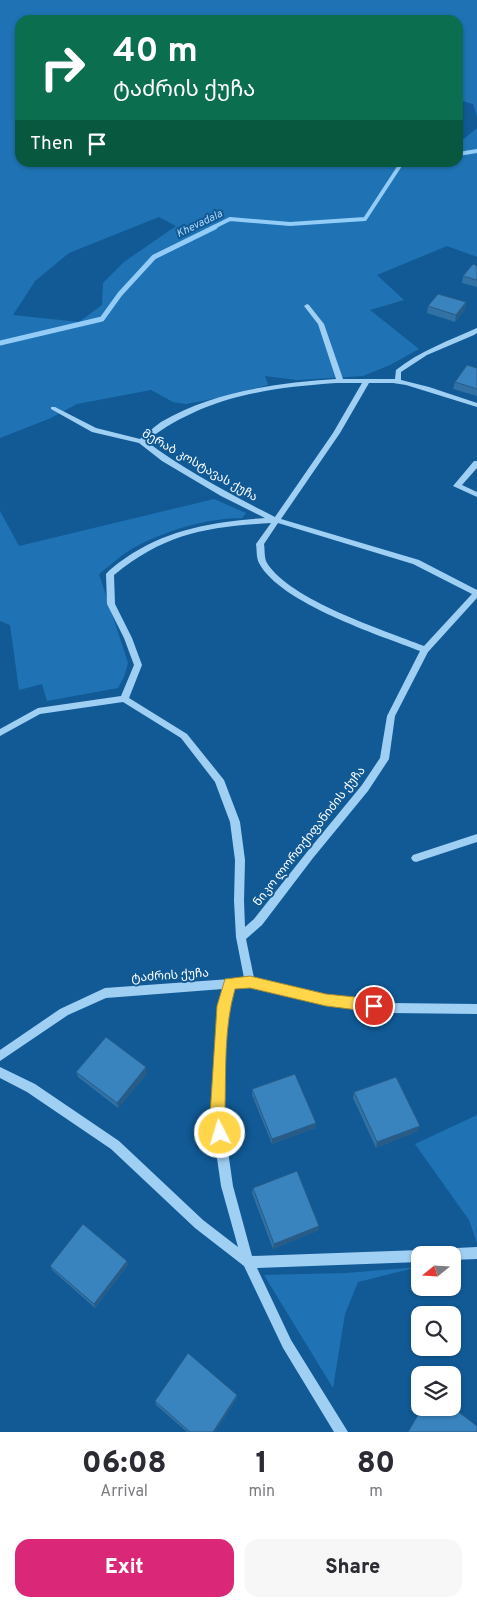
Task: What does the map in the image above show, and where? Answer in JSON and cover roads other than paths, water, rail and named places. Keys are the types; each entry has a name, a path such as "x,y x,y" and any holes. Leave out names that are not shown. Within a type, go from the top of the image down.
{"street":[{"path":"307,306 321,324 340,380"},
{"path":"398,381 398,371 409,362 428,351 476,334"},
{"path":"141,441 151,432 194,408 266,389 340,380 398,381 477,405"},
{"path":"367,381 336,433 260,544 263,563 278,580 304,600 425,650"},
{"name":"მერაბ კოსტავას ქუჩა","path":"53,408 94,430 141,441 165,459 207,484 275,520 416,562 477,593"},
{"path":"477,463 457,486 477,495"},
{"path":"124,699 138,665 128,638 111,604 110,574 125,561 158,541 226,522 275,520"},
{"name":"ნიკო ლორთქიფანიძის ქუჩა","path":"242,937 258,922 365,788 384,759 391,716 425,650 477,593"},
{"path":"0,733 38,711 124,699 184,736 219,780 235,822 240,860 239,901 242,937 250,982"},
{"path":"416,858 477,838"},
{"name":"ტაძრის ქუჩა","path":"0,1056 64,1012 105,993 250,982 326,1000 390,1008 477,1009"},
{"path":"230,983 223,1006 217,1116 227,1186 248,1262 287,1344 341,1432"},
{"path":"0,1072 31,1088 115,1146 199,1224 248,1262 411,1256"},
{"path":"461,1254 477,1253"}],"waterway":[{"name":"Khevadala","path":"463,153 477,151"},
{"name":"Khevadala","path":"212,228 230,219 290,224 365,219 399,167"},
{"name":"Khevadala","path":"0,343 102,319 120,294 154,257 215,227"}]}
